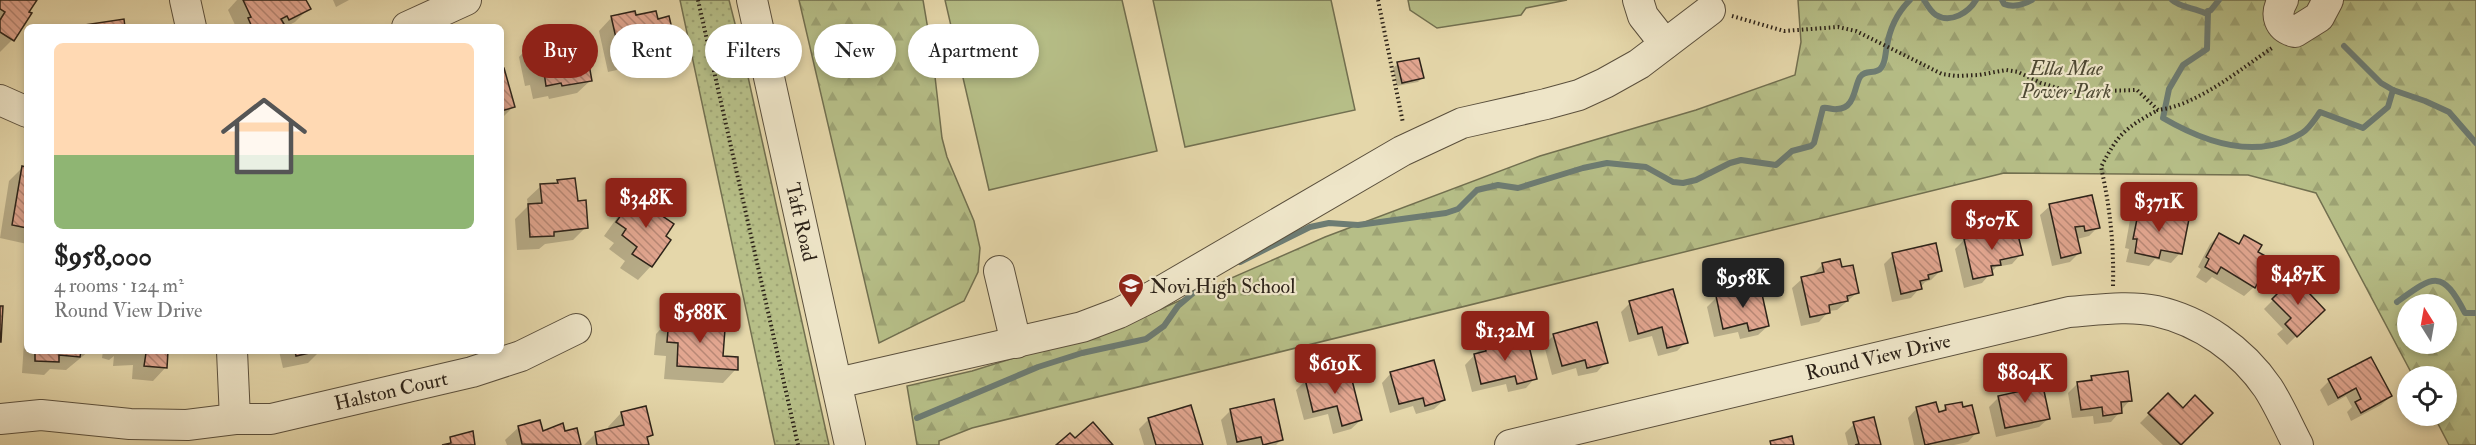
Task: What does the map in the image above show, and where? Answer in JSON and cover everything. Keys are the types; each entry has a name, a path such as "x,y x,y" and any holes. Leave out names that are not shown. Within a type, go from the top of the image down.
{"street":[{"path":"185,0 190,24"},
{"path":"414,24 466,0"},
{"name":"Taft Road","path":"752,0 850,445"},
{"path":"1638,0 1643,16 1665,44"},
{"path":"2283,0 2280,6 2280,24 2286,30 2295,32 2319,17 2328,0"},
{"path":"837,383 1082,327 1128,309 1408,148 1462,123 1579,95 1639,64 1710,10"},
{"path":"0,100 24,111"},
{"path":"999,271 1016,343"},
{"name":"Round View Drive","path":"1510,445 2069,312 2112,308 2155,311 2196,324 2232,347 2267,387 2298,445"},
{"name":"Halston Court","path":"0,419 41,415 130,424 187,425 272,419 472,372 521,356 576,329"},
{"path":"232,354 235,420"}],"path":[{"path":"698,0 798,445"},
{"path":"1378,0 1408,148"},
{"path":"1710,10 1784,31 1838,27 1856,31 1942,74 1979,75 2006,70 2018,72 2041,83 2071,92 2137,90 2158,110"},
{"path":"2112,308 2114,250 2111,213 2101,167 2115,139 2135,123 2158,110 2175,108 2223,81 2295,32"}],"green space":[{"path":"680,0 729,0 735,24 705,24 705,78 748,78 829,445 775,445 693,61 693,24 685,24"},
{"path":"799,0 923,0 927,24 908,24 908,78 935,78 942,138 947,157 974,221 980,248 978,272 964,301 879,343 817,78 896,78 896,24 814,24 814,64"},
{"path":"945,0 1122,0 1157,151 989,190 963,78 1039,78 1039,24 951,24"},
{"path":"1153,0 1331,0 1355,110 1185,147"},
{"path":"1408,0 1567,0 1526,8 1521,15 1437,28 1410,10"},
{"name":"Ella Mae Power Park","path":"1798,0 2476,0 2476,445 2449,445 2439,426 2457,426 2457,366 2408,366 2401,354 2457,354 2457,294 2397,294 2397,346 2316,193 2248,175 2004,173 972,428 939,441 939,445 917,445 907,386 972,371 1131,322 1325,237 1540,156 1696,110 1795,75 1801,42"}],"building":[{"path":"0,0 37,0 29,12 32,13 14,41 0,32 0,20 5,12 0,9"},
{"path":"243,0 306,0 311,9 289,20 287,16 281,19 284,24 251,24 248,18 251,17"},
{"path":"635,11 636,15 656,11 658,19 669,16 671,24 613,24 611,16"},
{"path":"124,19 125,24 91,24"},
{"path":"1419,58 1424,78 1402,83 1397,62"},
{"path":"504,68 515,107 504,110"},
{"path":"545,78 591,78 592,81 562,86 561,83 546,86"},
{"path":"22,166 24,166 24,227 12,225"},
{"path":"575,178 578,201 586,200 588,228 554,232 554,236 530,237 528,204 542,203 540,184 558,183 557,180"},
{"path":"637,193 664,211 661,215 674,224 666,236 671,240 652,267 632,254 637,247 622,235 626,229 616,222"},
{"path":"2092,195 2100,228 2085,231 2084,226 2075,227 2081,253 2061,258 2049,204"},
{"path":"2139,209 2189,219 2182,254 2161,250 2159,258 2135,253 2137,239 2133,239"},
{"path":"2016,227 2023,255 2000,260 2001,265 1991,266 1993,275 1973,279 1964,239"},
{"path":"2219,233 2239,244 2244,235 2262,245 2258,252 2271,259 2255,288 2221,267 2217,274 2205,267 2209,259 2206,257"},
{"path":"1936,243 1942,271 1928,275 1929,279 1920,281 1922,289 1901,294 1892,253"},
{"path":"1840,259 1842,267 1853,265 1859,293 1847,296 1848,301 1829,305 1830,313 1810,317 1801,277 1824,272 1822,263"},
{"path":"2294,277 2325,310 2297,337 2285,324 2291,318 2272,299"},
{"path":"1760,285 1769,326 1749,331 1747,323 1723,329 1716,296"},
{"path":"1673,289 1688,343 1667,348 1662,327 1638,334 1629,301"},
{"path":"0,306 3,306 1,342 0,342"},
{"path":"687,317 722,320 721,329 725,329 723,356 738,357 738,370 677,366 678,343 667,342 669,319 687,320"},
{"path":"1597,322 1608,363 1587,368 1585,360 1562,366 1553,334"},
{"path":"1502,338 1504,347 1528,342 1537,379 1517,384 1515,376 1481,384 1474,354 1486,351 1484,342"},
{"path":"35,354 80,354 80,357 59,355 59,362 35,361"},
{"path":"146,354 168,354 167,368 144,366"},
{"path":"2371,357 2392,396 2361,413 2355,402 2361,399 2356,388 2338,398 2328,379"},
{"path":"1434,360 1445,400 1425,406 1423,398 1399,404 1390,372"},
{"path":"1349,368 1362,420 1342,426 1337,406 1313,412 1305,379"},
{"path":"2128,371 2132,401 2121,402 2122,413 2103,416 2102,407 2081,410 2077,382 2092,380 2091,376"},
{"path":"2041,377 2050,419 2005,428 1998,396 2021,391 2019,382"},
{"path":"2168,393 2183,408 2195,395 2213,413 2181,445 2148,413"},
{"path":"1274,399 1283,440 1263,445 1261,437 1237,442 1230,409"},
{"path":"1936,402 1939,412 1946,410 1945,405 1962,402 1963,407 1972,405 1979,433 1925,445 1916,407"},
{"path":"1191,405 1203,445 1156,445 1148,418"},
{"path":"646,406 653,435 647,437 649,445 597,445 595,432 624,425 621,412"},
{"path":"1874,417 1881,445 1855,445 1859,444 1853,422"},
{"path":"540,420 543,431 563,423 565,431 577,428 581,445 522,444 518,426"},
{"path":"1093,422 1113,445 1056,445 1070,433 1075,438"},
{"path":"473,431 475,445 442,445 451,443 450,437"},
{"path":"1792,436 1794,445 1771,445 1770,441"}],"waterway":[{"path":"1240,262 1310,227 1329,223 1358,225 1446,213 1458,209 1477,190 1498,185 1518,188 1607,163 1646,167 1673,182 1683,183 1696,180 1741,160 1776,165 1792,151 1814,143 1823,108 1843,108 1851,102 1860,77 1868,72 1879,70 1883,66 1892,27 1901,10 1910,0"},
{"path":"1924,0 1934,14 1948,18 1969,9 1976,0"},
{"path":"2002,0 2004,4 2015,6 2032,0"},
{"path":"2172,0 2205,13 2211,10 2219,0"},
{"path":"2208,11 2207,49 2183,65 2169,89 2163,118 2179,127 2213,141 2231,145 2267,146 2302,133 2320,112 2363,128 2388,107 2393,90"},
{"path":"2344,46 2381,83 2449,112 2476,143"},
{"path":"917,418 1038,367 1082,353 1146,339 1164,326 1178,306 1213,276"},
{"path":"2408,294 2428,282 2436,281 2443,283 2454,294"},
{"path":"2457,299 2465,313 2476,313"}],"place":[{"name":"Novi High School","path":"1131,309"}]}
